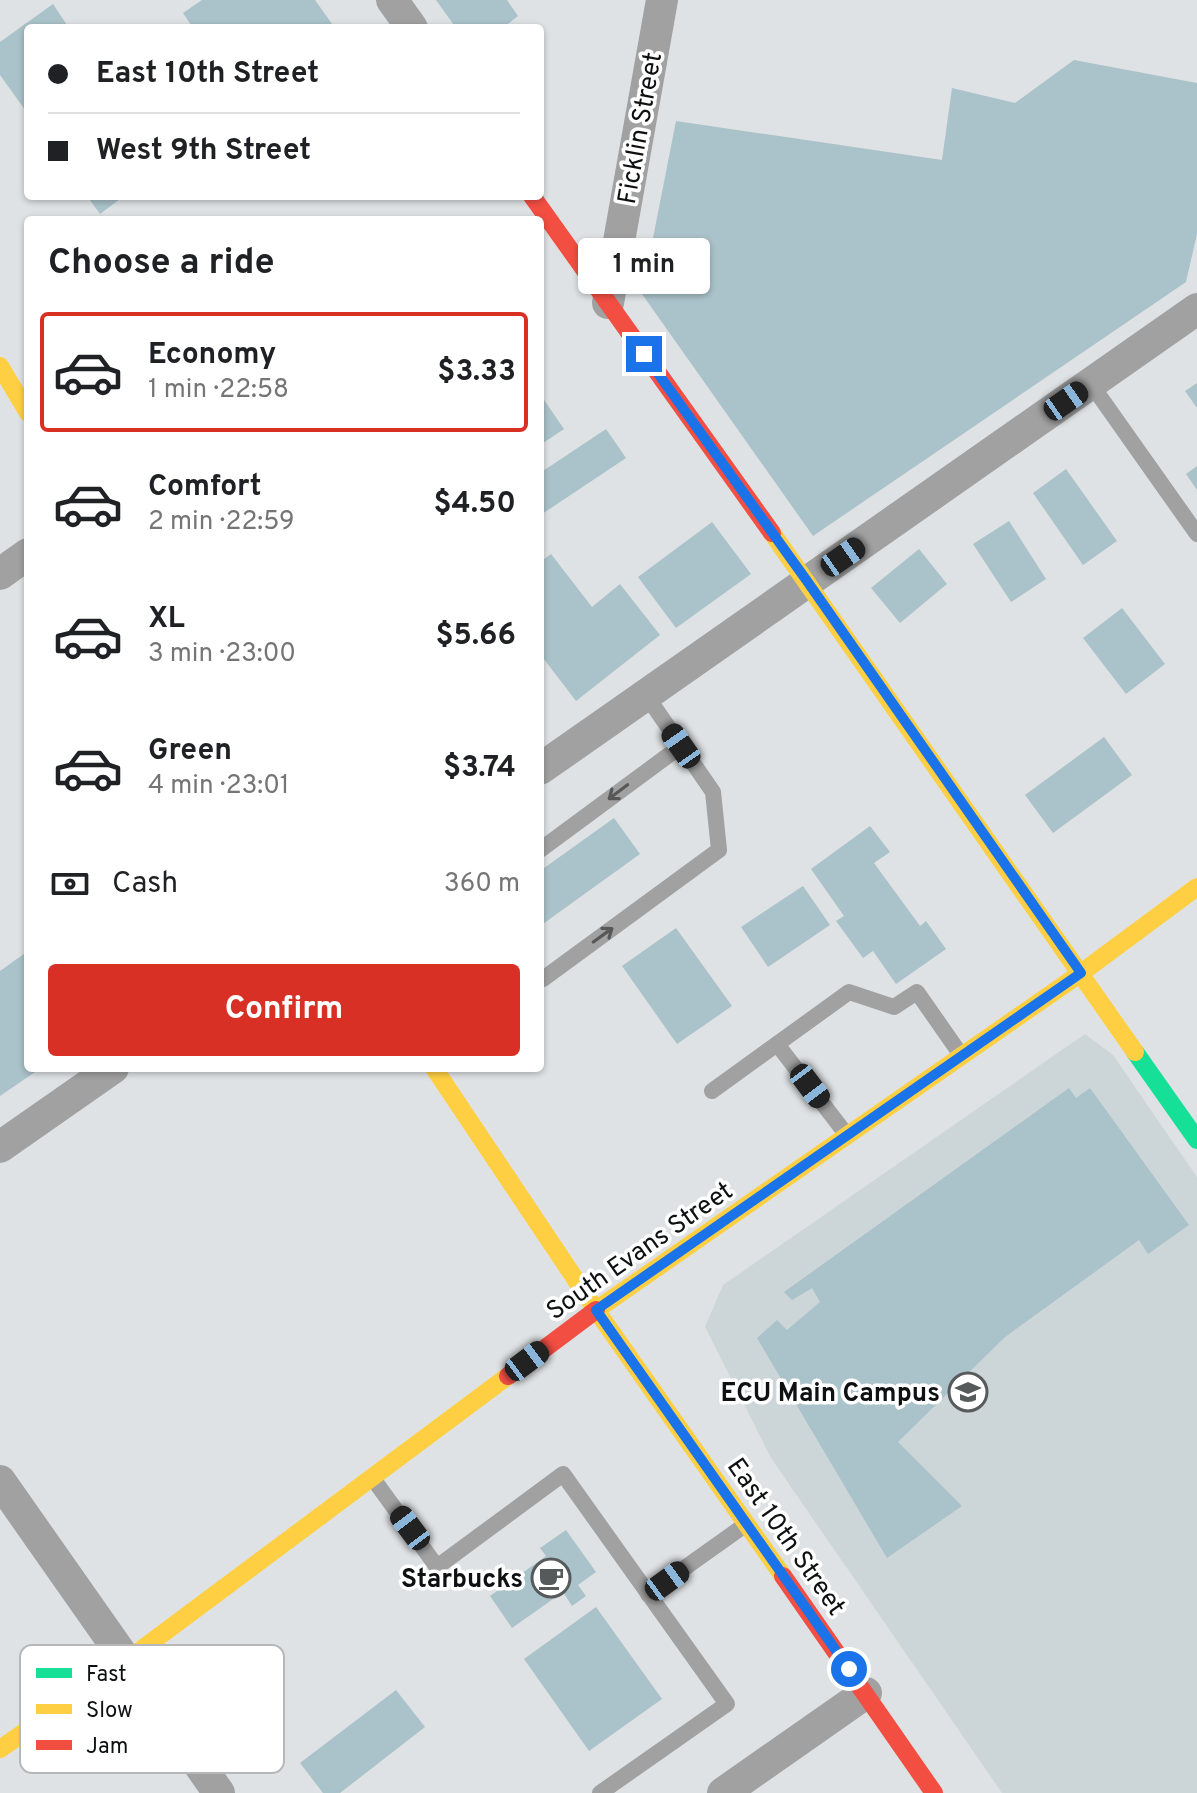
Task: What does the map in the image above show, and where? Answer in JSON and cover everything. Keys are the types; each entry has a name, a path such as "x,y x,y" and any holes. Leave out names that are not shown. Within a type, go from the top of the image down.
{"main road":[{"path":"535,200 807,581 1197,1140"},
{"path":"0,366 24,406"},
{"name":"South Evans Street","path":"147,1645 596,1310 1081,973 1197,887"},
{"name":"East 10th Street","path":"437,1072 596,1310 934,1793"},
{"name":"South Evans Street","path":"0,1749 20,1735"}],"street":[{"path":"392,0 409,24"},
{"name":"Ficklin Street","path":"608,303 662,0"},
{"path":"544,766 1197,309"},
{"path":"0,574 24,557"},
{"path":"0,1147 107,1072"},
{"path":"0,1481 115,1645"},
{"path":"723,1793 866,1693"},
{"path":"205,1773 219,1793"}],"lane":[{"path":"1091,384 1197,534"},
{"path":"544,978 719,850 713,792 646,695"},
{"path":"544,847 681,746"},
{"path":"712,1091 849,992 894,1007 917,992 962,1056"},
{"path":"777,1044 847,1136"},
{"path":"372,1477 437,1567 563,1474 727,1704 600,1793"},
{"path":"648,1594 747,1524"}],"shaded area":[{"name":"ECU Main Campus","path":"1085,1034 1113,1055 1197,1177 1197,1793 1002,1793 771,1458 705,1327 723,1285"}],"building":[{"path":"202,0 315,0 332,24 190,24 183,13"},
{"path":"436,0 507,0 518,16 508,24 453,24"},
{"path":"53,4 66,24 25,24"},
{"path":"24,25 24,108 0,75 0,42"},
{"path":"1074,60 1197,83 1197,234 1186,282 813,536 642,294 676,121 942,160 952,88 1015,103"},
{"path":"90,200 119,200 100,214"},
{"path":"1197,383 1197,408 1185,391"},
{"path":"544,400 564,429 544,442"},
{"path":"606,429 626,458 544,513 544,470"},
{"path":"1197,466 1197,490 1186,474"},
{"path":"1066,469 1117,541 1083,565 1033,493"},
{"path":"1009,521 1046,579 1011,602 973,544"},
{"path":"712,522 751,574 676,628 638,577"},
{"path":"919,549 947,584 900,623 871,588"},
{"path":"551,554 592,607 620,584 660,635 576,701 544,659 544,559"},
{"path":"1122,608 1165,664 1126,694 1083,638"},
{"path":"1104,737 1132,775 1053,833 1025,795"},
{"path":"614,818 640,854 544,923 544,868"},
{"path":"870,826 890,852 874,863 920,926 926,921 946,949 896,984 873,951 863,958 836,921 844,916 811,869"},
{"path":"803,886 830,925 768,967 741,927"},
{"path":"676,928 732,1006 677,1044 622,966"},
{"path":"24,954 24,1072 35,1072 0,1096 0,971"},
{"path":"1069,1088 1076,1098 1090,1088 1189,1225 1148,1254 1139,1240 1005,1337 898,1442 962,1506 887,1558 757,1338 777,1320 787,1330 820,1302 812,1288 792,1300 784,1292"},
{"name":"Starbucks","path":"566,1530 596,1572 578,1585 586,1596 572,1606 563,1592 512,1628 490,1596 546,1556 540,1548"},
{"path":"596,1607 662,1699 589,1751 524,1659"},
{"path":"396,1690 425,1727 340,1793 323,1793 300,1763"}],"traffic: fast":[{"path":"1135,1052 1197,1140"}],"traffic: slow":[{"path":"0,366 24,406"},
{"path":"772,533 1135,1052"},
{"path":"596,1310 1081,973 1197,887"},
{"path":"437,1072 596,1310 783,1576"},
{"path":"147,1645 508,1376"},
{"path":"0,1749 20,1735"}],"traffic: jam":[{"path":"535,200 772,533"},
{"path":"508,1376 596,1310"},
{"path":"783,1576 934,1793"}],"place":[{"name":"ECU Main Campus","path":"968,1392"},
{"name":"Starbucks","path":"551,1578"}],"route":[{"path":"644,354 1081,973 596,1310 849,1669"}]}
